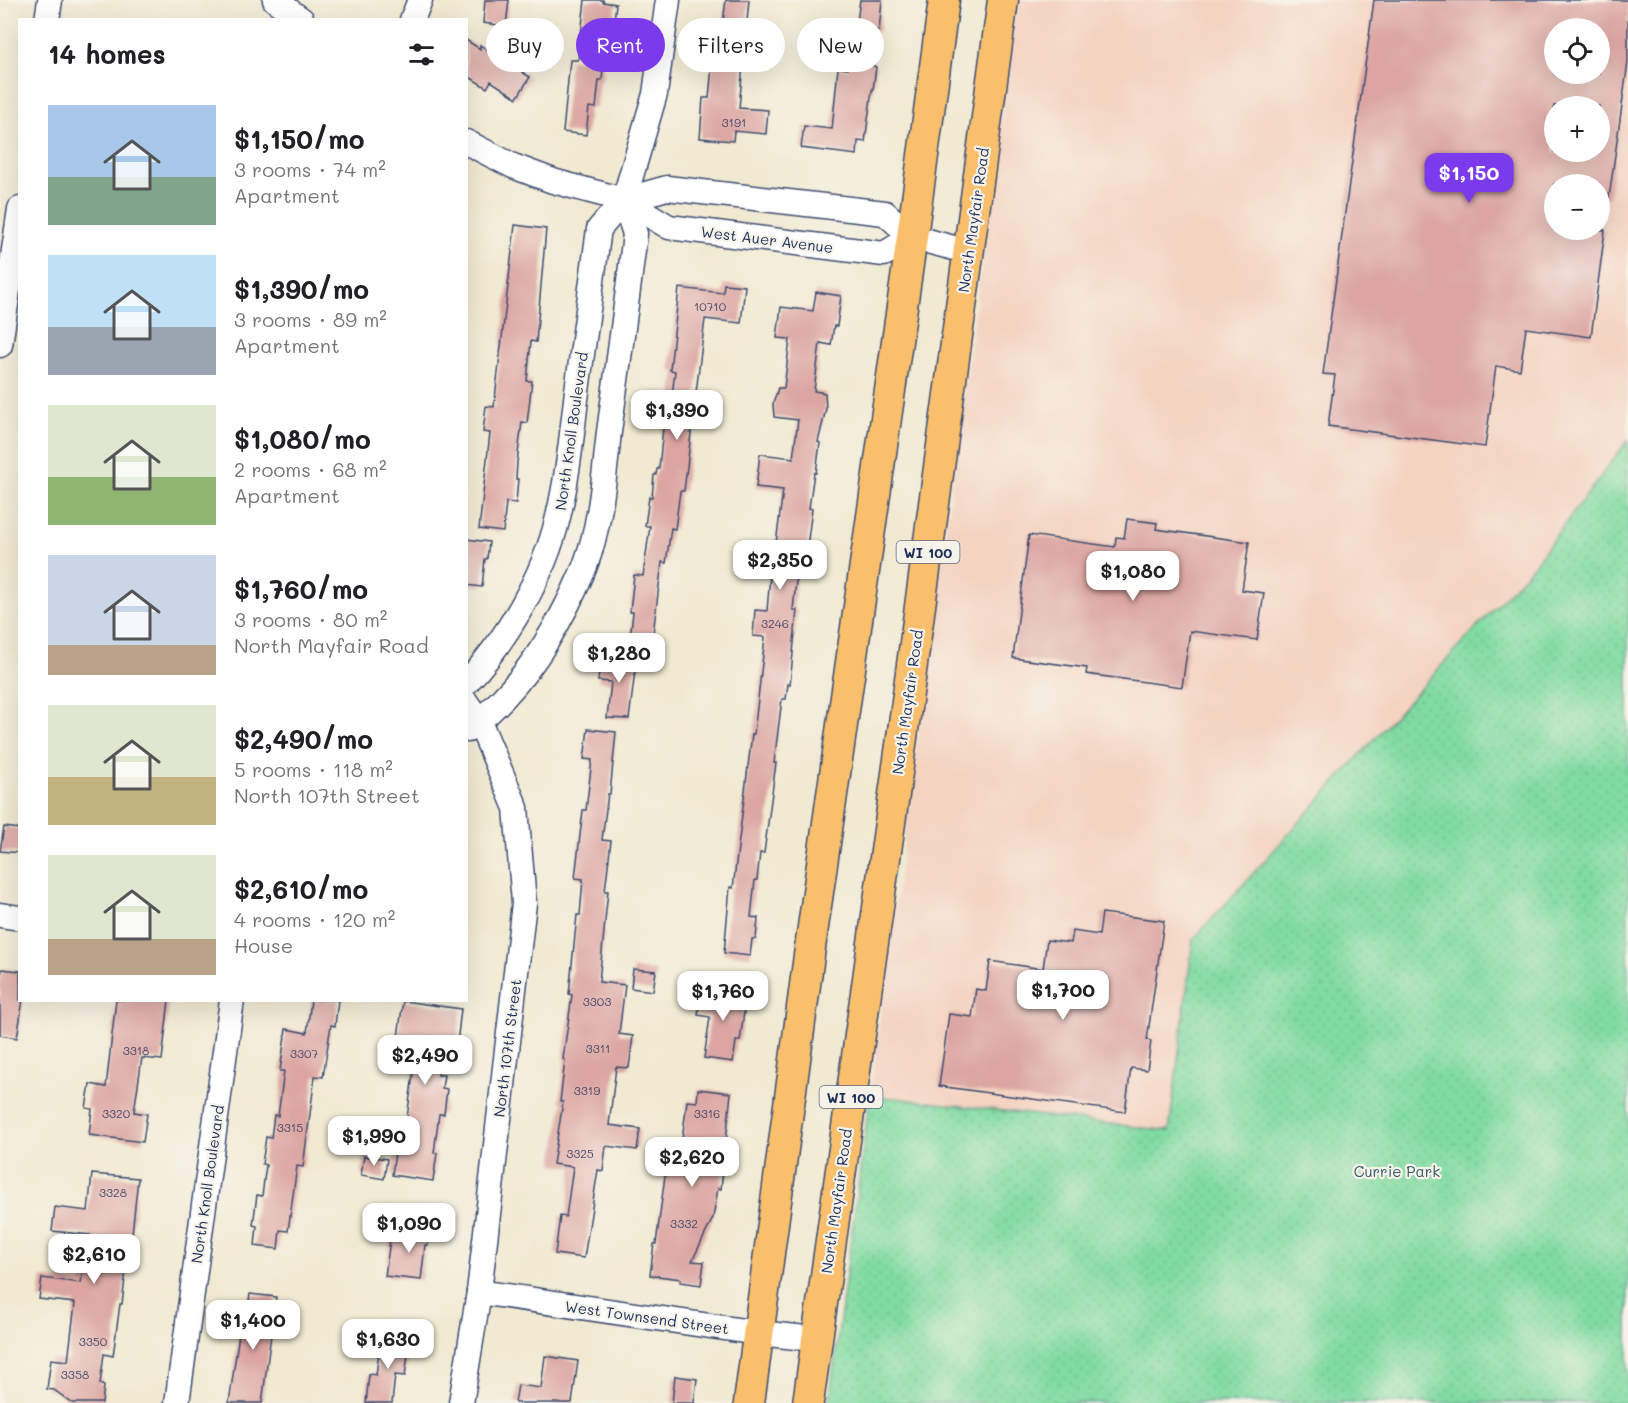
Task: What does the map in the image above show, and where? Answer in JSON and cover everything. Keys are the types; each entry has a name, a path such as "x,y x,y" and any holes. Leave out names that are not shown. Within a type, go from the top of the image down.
{"main road":[{"path":"749,1403 828,820 944,0"},
{"name":"North Mayfair Road","path":"808,1403 886,854 1002,0"}],"street":[{"path":"47,18 50,0"},
{"path":"274,0 299,18"},
{"path":"413,18 420,0"},
{"name":"North Knoll Boulevard","path":"468,681 501,641 526,598 545,558 558,518 568,463 599,229 624,200 656,94 668,0"},
{"name":"West Auer Avenue","path":"468,143 533,174 624,200 669,227 884,254 912,237"},
{"path":"471,718 510,690 530,667 561,617 585,566 596,527 603,482 635,234 624,200 667,188 885,213 912,237 969,252"},
{"path":"0,345 18,223"},
{"name":"North 107th Street","path":"461,1403 478,1292 524,903 516,808 471,718"},
{"path":"0,915 18,918"},
{"name":"North Knoll Boulevard","path":"177,1403 232,1002"},
{"name":"West Townsend Street","path":"478,1292 758,1333 816,1339"}],"shaded area":[{"path":"1017,0 1628,0 1628,440 1533,566 1193,940 1169,1131 870,1095"}],"green space":[{"name":"Currie Park","path":"1628,440 1628,1403 829,1403 870,1095 1169,1131 1193,940 1533,566"}],"building":[{"path":"485,0 509,0 507,18 486,18 486,23 483,23"},
{"path":"585,0 603,0 603,2 616,4 614,18 583,18"},
{"path":"726,0 749,0 747,18 724,18"},
{"path":"860,0 882,0 880,18 858,18"},
{"path":"1374,0 1628,0 1628,62 1610,191 1610,174 1544,174 1544,240 1604,240 1591,337 1526,328 1520,370 1496,366 1485,447 1328,426 1335,375 1323,374"},
{"path":"468,41 480,49 480,45 486,49 486,72 522,72 530,77 517,98 491,81 487,88 468,76"},
{"path":"570,60 576,60 576,72 603,72 602,80 599,80 596,108 589,107 586,135 563,132"},
{"path":"711,72 742,72 739,108 768,110 766,134 734,131 733,141 700,138 703,98 709,98"},
{"path":"838,72 875,72 865,142 858,141 857,155 801,148 804,126 832,129"},
{"path":"515,225 546,229 536,342 531,341 527,381 532,381 527,423 522,422 517,462 516,503 506,502 503,532 479,529 490,433 483,432 486,406 494,407"},
{"path":"724,284 745,286 741,323 705,319 684,491 680,491 675,529 671,528 666,563 662,562 652,642 630,640 634,575 643,576 650,526 645,526 649,497 652,497 654,475 659,469 664,418 669,419 675,371 670,370 679,288 723,293"},
{"path":"816,292 841,296 837,326 834,326 831,345 820,343 814,391 825,393 826,409 818,442 820,443 809,508 812,509 805,562 798,562 793,610 797,610 790,685 788,684 786,699 782,699 764,853 760,853 757,880 755,880 751,917 758,918 756,939 752,939 750,956 724,953 730,887 733,888 765,637 753,636 755,610 767,611 770,575 738,571 742,546 775,551 783,490 756,487 760,454 793,458 798,420 774,417 773,404 778,388 784,388 790,339 777,338 781,307 813,311"},
{"path":"1127,519 1157,523 1156,529 1249,542 1242,590 1264,593 1257,640 1190,631 1182,687 1086,674 1087,668 1013,658 1029,535 1115,547 1116,537 1124,538"},
{"path":"468,539 489,542 482,587 468,585"},
{"path":"609,653 637,656 629,719 607,718 611,682 598,681 600,663 608,664"},
{"path":"588,729 616,732 610,794 608,794 602,840 611,841 599,982 625,985 619,1034 633,1036 629,1068 616,1067 609,1125 640,1129 637,1150 606,1146 603,1171 598,1170 584,1258 555,1254 560,1216 566,1217 573,1167 553,1164 563,1102 560,1102 565,1060 563,1059 572,995 569,994 577,915 580,915 583,879 575,878 592,760 584,759"},
{"path":"4,827 18,829 18,853 0,851"},
{"path":"1102,913 1164,921 1147,1040 1151,1041 1147,1070 1131,1068 1125,1112 939,1086 949,1014 972,1017 976,989 986,991 990,961 1043,969 1047,940 1071,943 1073,931 1099,935"},
{"path":"2,969 18,971 18,1002 23,1002 17,1038 0,1035"},
{"path":"633,969 656,971 653,991 631,988"},
{"path":"717,987 747,991 740,1041 736,1041 733,1062 704,1058 710,1017 698,1015 700,997 715,999"},
{"path":"116,1002 169,1002 162,1060 142,1058 134,1112 147,1114 143,1142 89,1135 92,1109 86,1108 90,1084 106,1087"},
{"path":"311,1002 338,1002 335,1026 331,1025 323,1077 315,1076 303,1167 297,1166 288,1231 280,1230 278,1249 255,1246 257,1226 253,1225 257,1195 262,1196 266,1165 262,1164 266,1137 271,1138 274,1115 278,1116 284,1071 280,1071 286,1029 307,1033"},
{"path":"403,1002 461,1009 457,1044 443,1043 438,1075 444,1075 442,1088 447,1089 444,1114 439,1114 433,1181 392,1175 396,1145 403,1146 418,1039 398,1037"},
{"path":"698,1089 731,1093 721,1189 718,1188 713,1218 692,1261 704,1262 701,1285 680,1282 681,1279 650,1275 668,1153 680,1155 687,1101 697,1102"},
{"path":"364,1156 387,1159 384,1179 361,1175"},
{"path":"92,1174 138,1178 129,1262 127,1262 113,1356 104,1354 100,1384 104,1386 102,1403 72,1403 54,1390 47,1389 51,1359 68,1361 75,1303 39,1299 42,1278 81,1283 90,1235 52,1231 55,1207 88,1211"},
{"path":"410,1222 431,1225 428,1245 425,1245 421,1280 385,1276 390,1240 407,1242"},
{"path":"250,1294 276,1297 262,1403 229,1403 241,1320 246,1321"},
{"path":"383,1338 410,1340 405,1376 395,1375 392,1403 366,1403 369,1374 376,1375 380,1344"},
{"path":"545,1356 578,1361 572,1403 515,1403 518,1385 541,1388"},
{"path":"675,1376 697,1379 694,1403 672,1403"}]}
